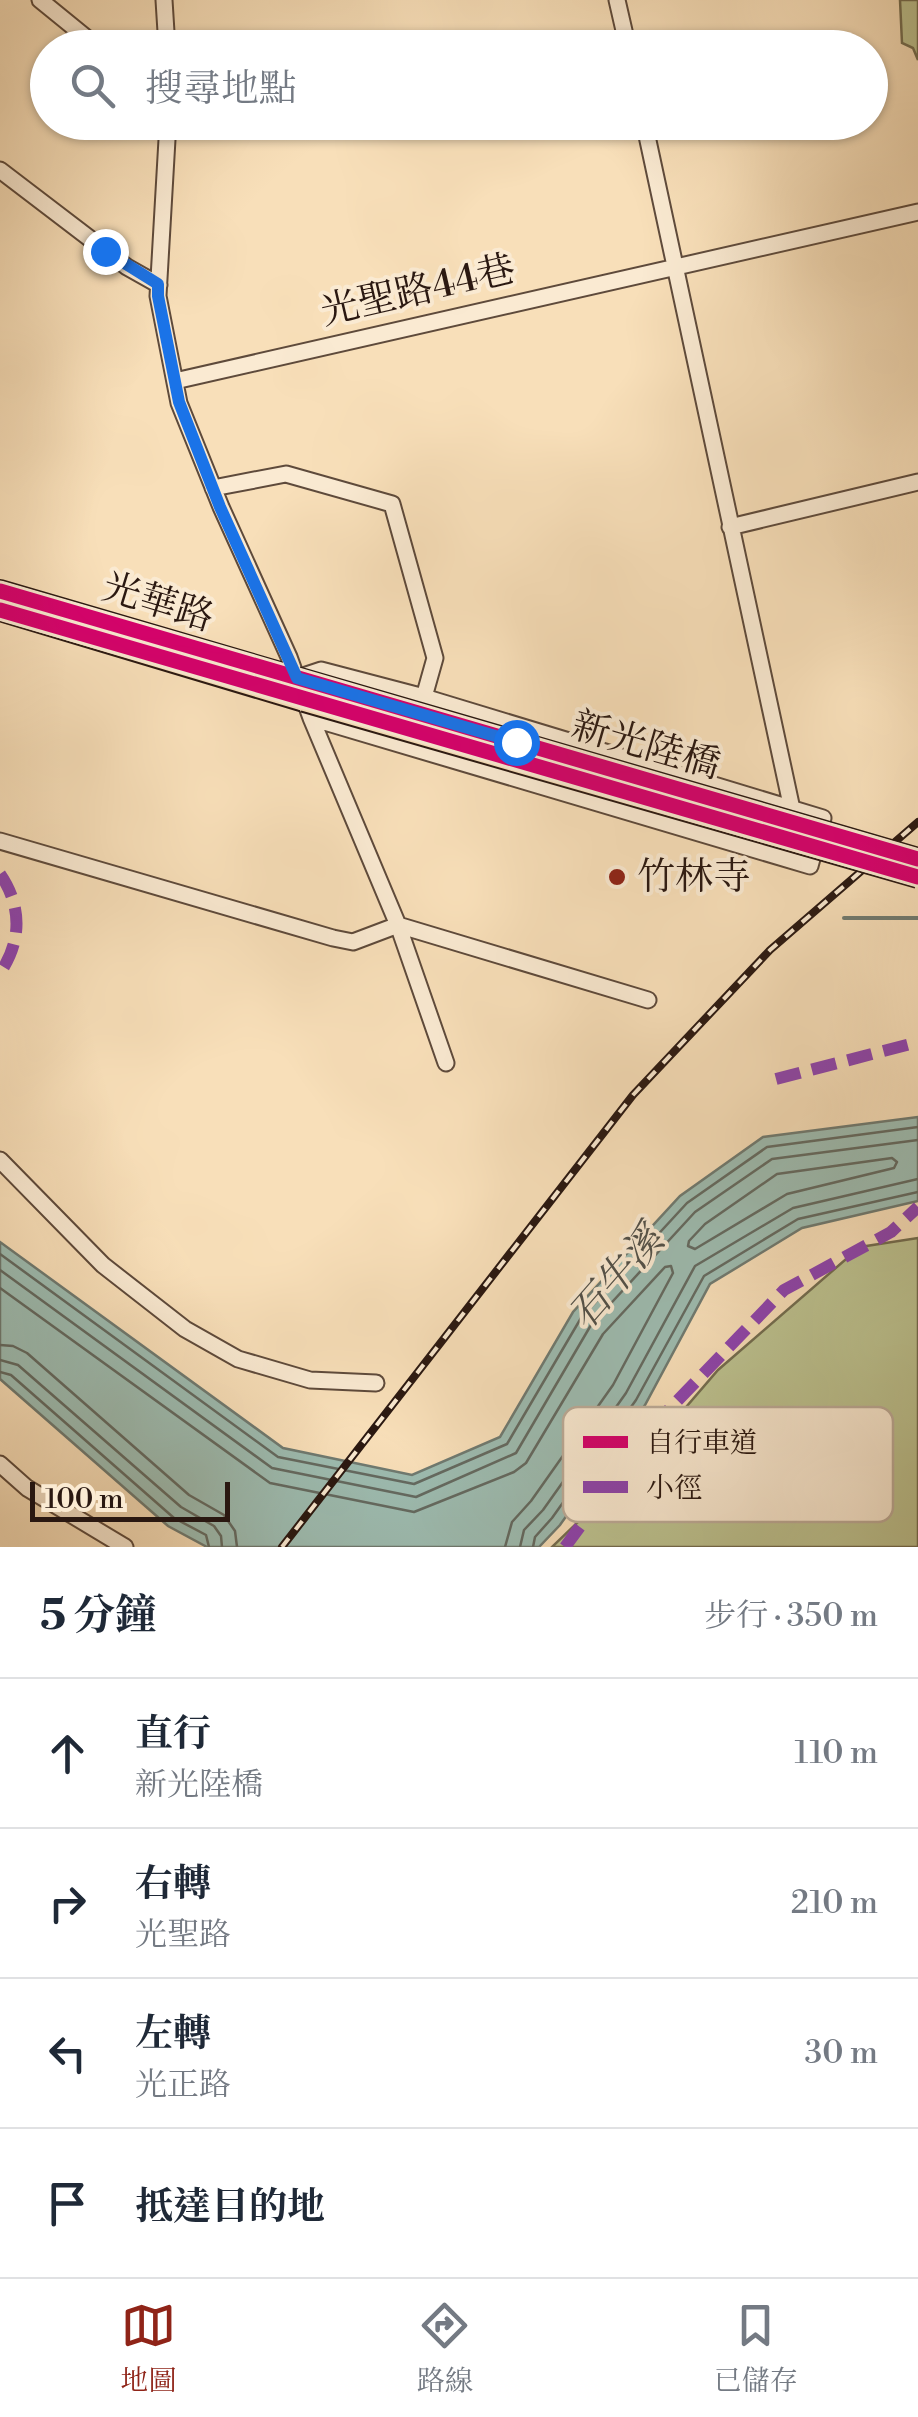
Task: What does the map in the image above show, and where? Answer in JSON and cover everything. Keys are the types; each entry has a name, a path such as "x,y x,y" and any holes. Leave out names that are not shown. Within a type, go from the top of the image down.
{"main road":[{"name":"光華路","path":"1,600 297,678"},
{"name":"光華路","path":"1,600 308,710"},
{"name":"新光陸橋","path":"297,678 918,859"},
{"name":"新光陸橋","path":"308,710 918,878"}],"street":[{"path":"40,0 76,30"},
{"path":"164,0 166,30"},
{"path":"617,0 624,30"},
{"path":"167,140 158,296 179,402 398,924 446,1063"},
{"path":"648,140 792,809"},
{"path":"0,170 127,267 158,284"},
{"name":"光聖路44巷","path":"175,381 918,212"},
{"path":"213,488 286,474 392,504 435,658 424,697"},
{"path":"730,527 918,482"},
{"path":"297,678 322,670 424,697 823,818 810,866 308,710"},
{"path":"0,841 353,942 398,924 648,1000"},
{"path":"0,1160 103,1265 185,1328 238,1359 292,1375 310,1380 376,1383"},
{"path":"0,1464 27,1488 125,1547"}],"green space":[{"path":"900,0 918,0 918,60 913,48 902,43"},
{"path":"918,1238 918,1547 552,1547 578,1522 893,1522 893,1407 686,1407 718,1370 860,1247"}],"water":[{"name":"石牛溪","path":"918,1117 918,1201 802,1228 710,1284 644,1407 563,1407 563,1521 539,1547 207,1547 168,1526 0,1379 0,1242 283,1448 412,1475 500,1437 573,1312 680,1196 763,1137"}],"waterway":[{"path":"844,918 918,918"}],"railway":[{"path":"282,1547 633,1095 770,950 918,822"}],"marked path":[{"path":"0,874 12,898 16,923 12,949 0,973"},
{"path":"776,1079 918,1042"},
{"path":"671,1407 784,1290 891,1232 918,1207"},
{"path":"565,1547 583,1522"}],"cycle path":[{"path":"0,591 918,859"},
{"path":"0,610 918,877"}],"place":[{"name":"竹林寺","path":"617,877"}],"route":[{"path":"105,251 158,284 179,402 220,507 297,678 516,742"}]}
